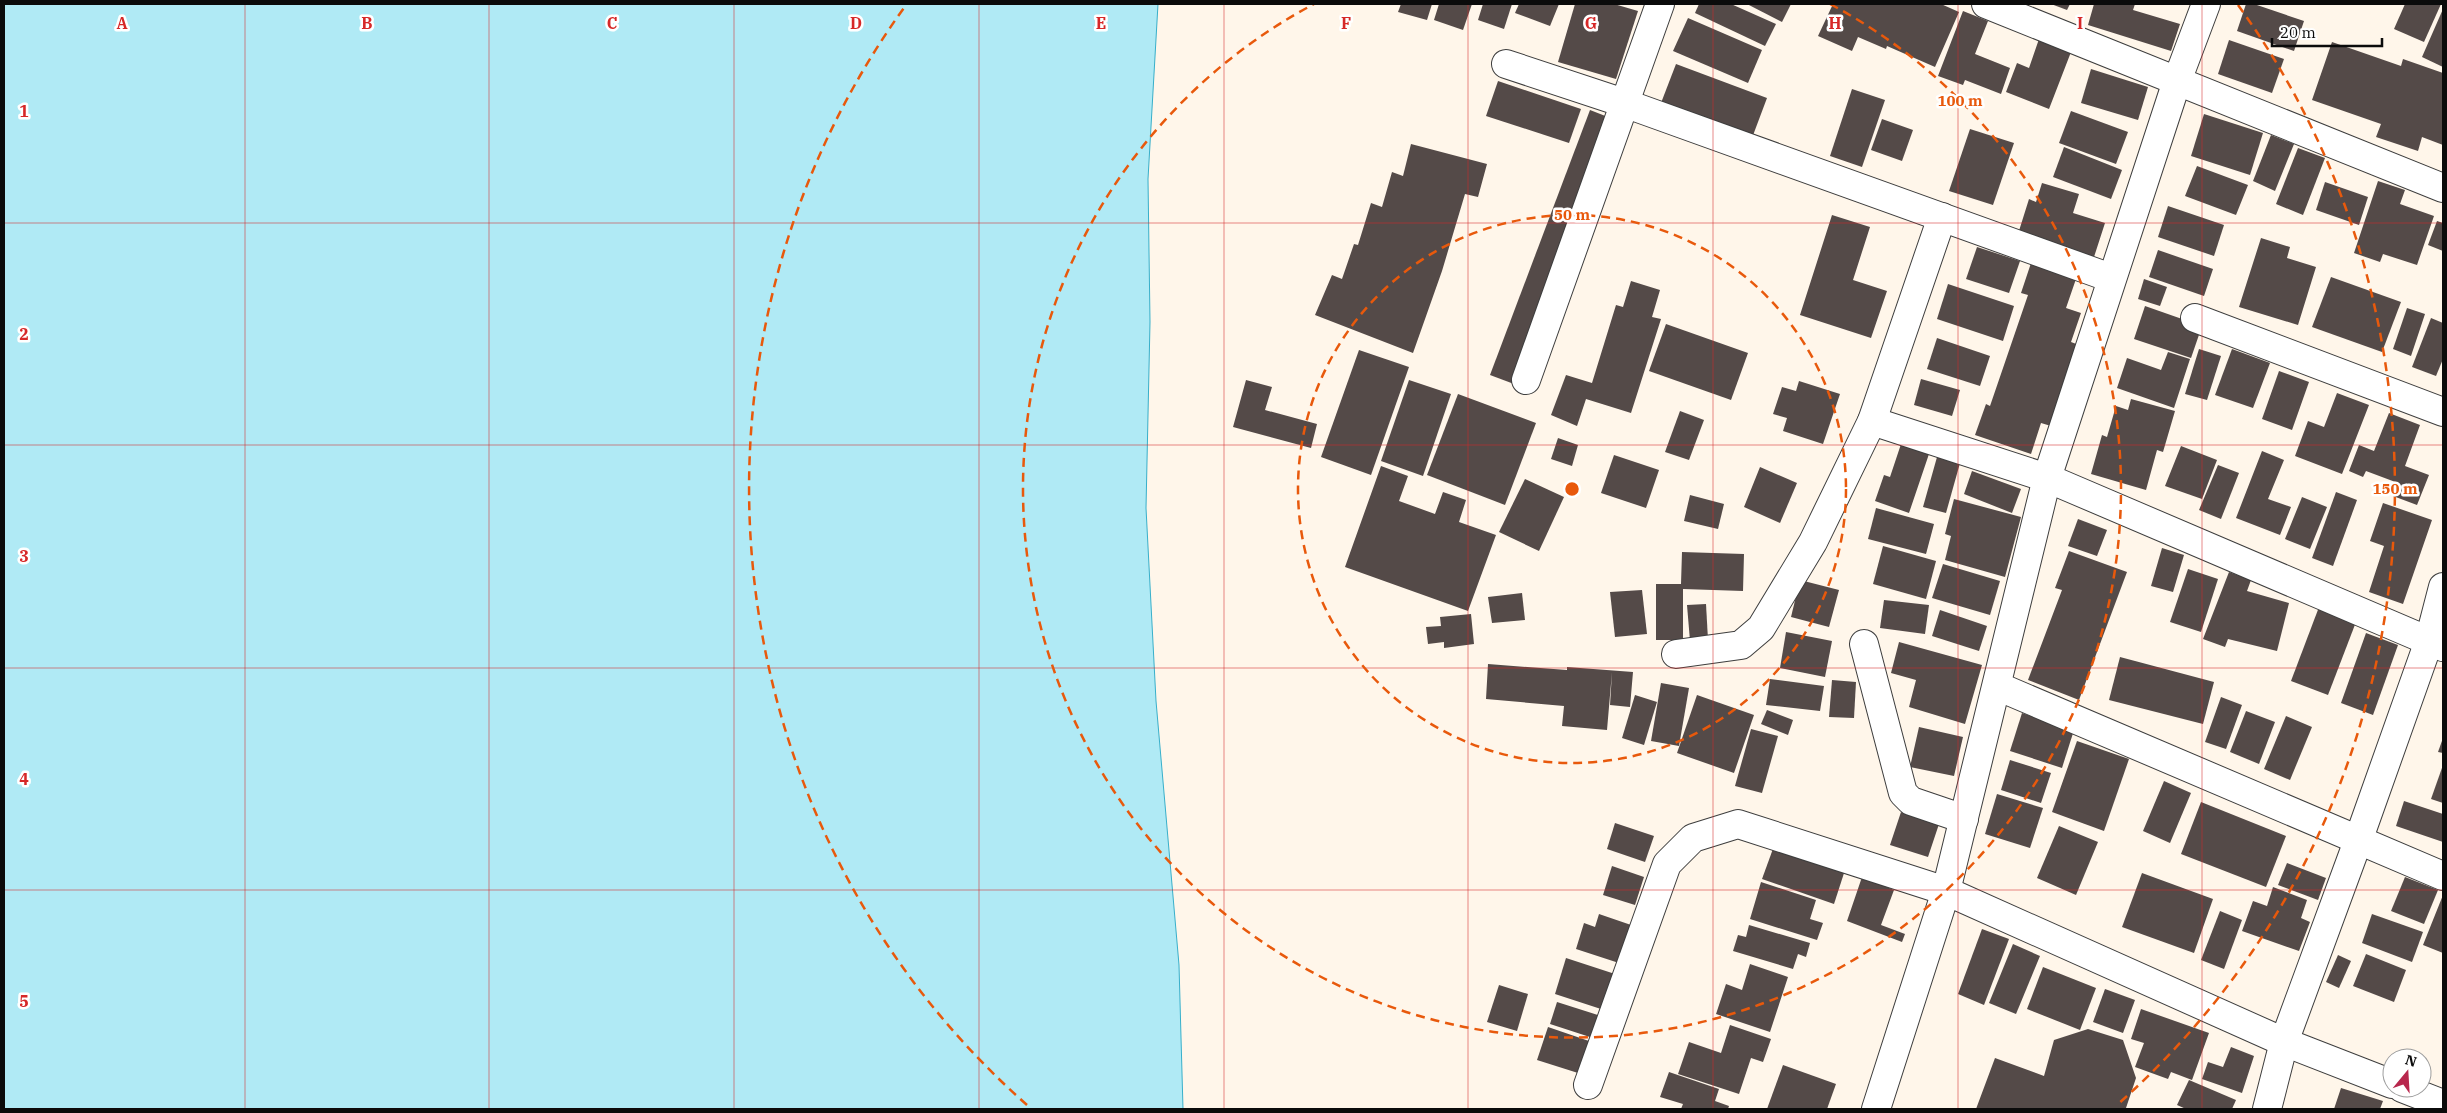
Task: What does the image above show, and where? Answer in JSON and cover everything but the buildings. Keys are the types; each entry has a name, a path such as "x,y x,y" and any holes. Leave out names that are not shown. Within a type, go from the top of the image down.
{"street":[{"path":"1526,380 1660,4"},
{"path":"1986,4 2443,188"},
{"path":"1876,1109 1946,891 2047,478 2177,81 2206,4"},
{"path":"1506,64 1624,103 2111,278"},
{"path":"1676,654 1741,644 1761,628 1813,542 1872,421 1942,217"},
{"path":"2195,318 2443,412"},
{"path":"1872,421 2047,478 2436,644"},
{"path":"2267,1109 2284,1042 2358,841 2436,644 2443,588"},
{"path":"1864,644 1903,793 1911,801 1964,818"},
{"path":"1997,686 2443,876"},
{"path":"1588,1085 1667,864 1693,838 1738,824 1946,891 2284,1042 2382,1080"},
{"path":"2428,1098 2443,1104"}],"water":[{"path":"4,4 1158,4 1148,179 1150,322 1146,508 1156,701 1179,965 1183,1109 4,1109"}]}
